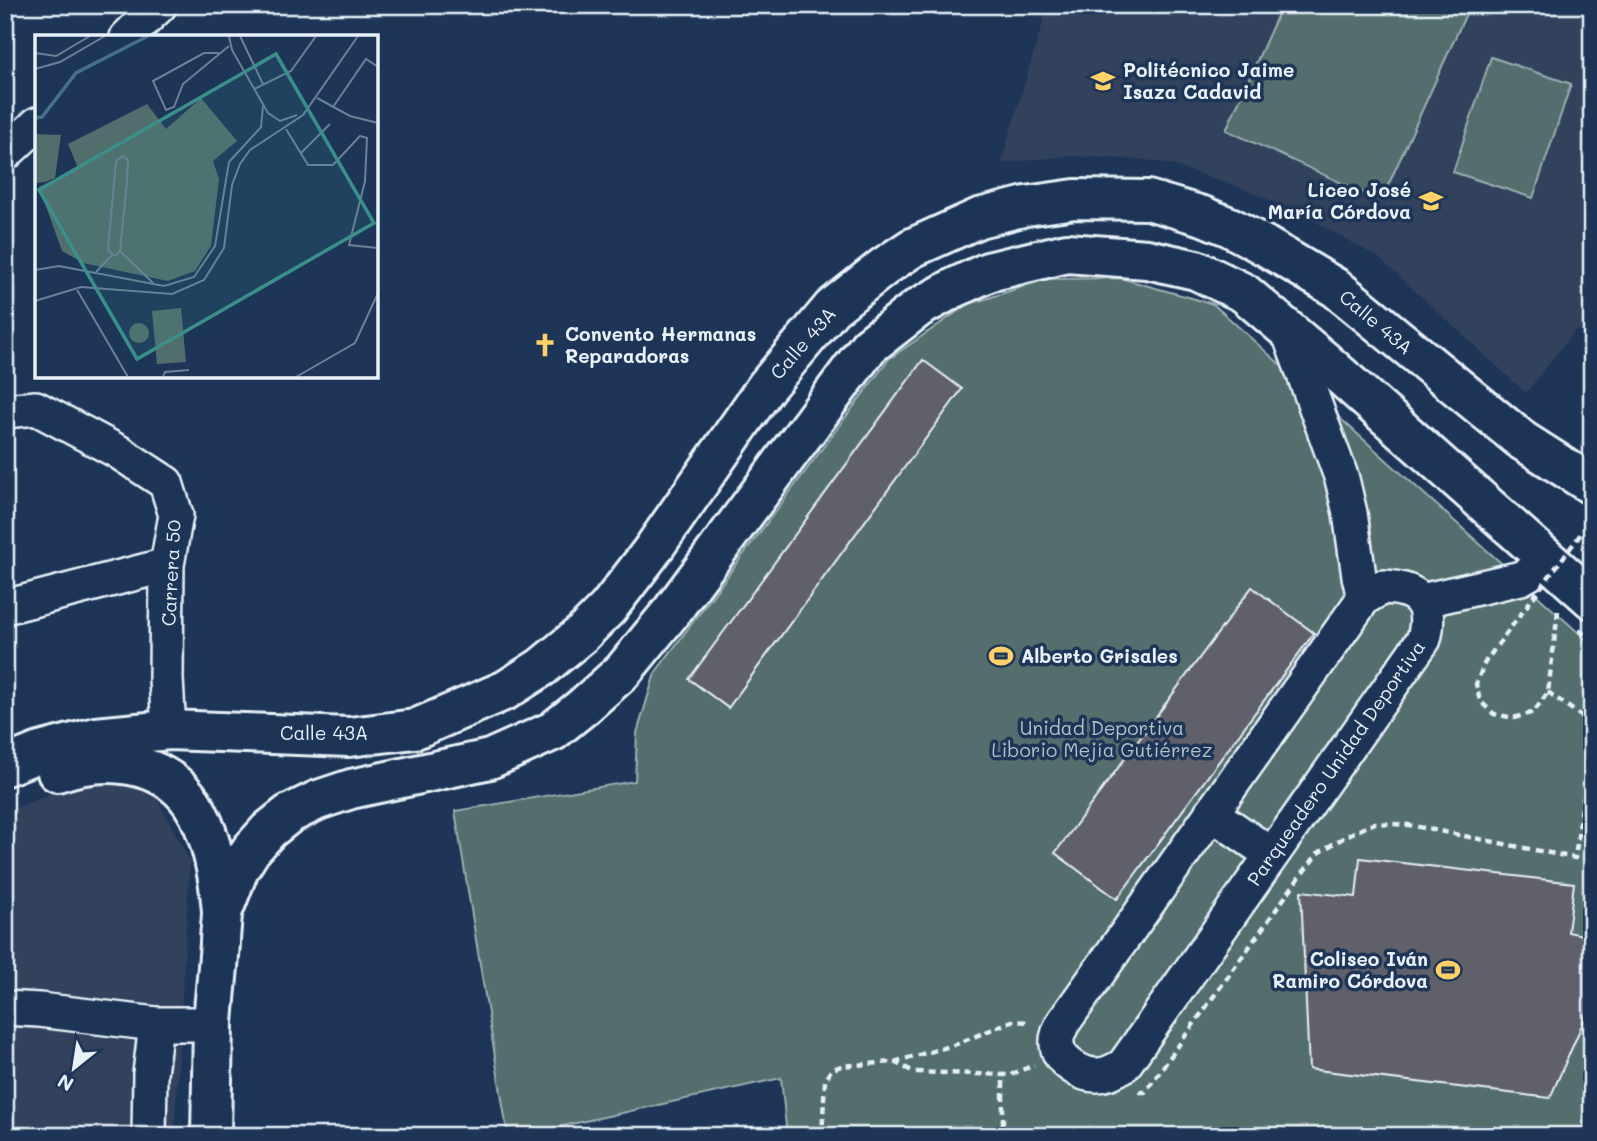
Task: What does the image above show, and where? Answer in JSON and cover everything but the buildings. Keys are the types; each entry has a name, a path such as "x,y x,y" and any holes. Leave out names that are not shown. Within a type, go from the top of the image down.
{"main road":[{"name":"Calle 43A","path":"5,766 40,752 96,737 169,730 349,737 415,729 506,690 542,667 608,608 651,552 766,387 832,308 885,265 912,248 979,218 1026,205 1075,199 1147,200 1203,216 1230,227 1336,288 1522,441 1592,485"},
{"path":"222,913 239,869 251,850 289,814 318,800 351,789 490,759 553,731 622,672 672,611 869,346 918,308 988,272 1067,253 1147,260 1196,270 1244,293 1287,328 1549,562 1575,605"},
{"path":"5,791 66,769 97,762 127,764 154,771 179,787 193,804 207,832 222,913 214,1024 211,1136"}],"street":[{"path":"129,35 159,5"},
{"path":"5,154 35,126"},
{"path":"1287,328 1342,479 1364,598"},
{"name":"Carrera 50","path":"21,410 117,451 166,483 176,515 167,565 166,679 169,730"},
{"path":"1063,1023 1364,598 1383,587 1395,587 1407,590 1421,601 1521,578 1549,562"},
{"path":"5,607 167,565"},
{"name":"Parqueadero Unidad Deportiva","path":"1063,1023 1056,1044 1061,1055 1073,1067 1086,1074 1100,1076 1124,1065 1424,639 1428,613 1421,601"},
{"path":"1211,813 1272,855"},
{"path":"5,1008 156,1024 214,1024"},
{"path":"149,1136 150,1074 156,1024"}],"path":[{"path":"1575,605 1548,692 1534,712 1514,718 1494,713 1480,701 1476,684 1485,662 1592,519"},
{"path":"1548,692 1592,724"},
{"path":"1134,1092 1145,1092 1318,853 1348,835 1376,823 1409,824 1575,858 1592,736"},
{"path":"822,1136 825,1081 831,1070 841,1066 894,1062 954,1045 1012,1021 1063,1023"},
{"path":"1030,1022 1030,1034"},
{"path":"894,1062 914,1072 1003,1075 1010,1075 1038,1063"},
{"path":"1003,1075 1003,1136"}],"shaded area":[{"name":"Liceo José María Córdova","path":"1048,5 1592,5 1592,335 1575,330 1526,393 1379,258 1304,215 1236,186 1169,164 1146,160 1068,156 1001,163"},
{"path":"78,782 148,782 190,861 174,1136 5,1136 5,813"}],"green space":[{"path":"1282,5 1470,5 1381,201 1226,130"},
{"path":"1491,57 1571,84 1533,198 1453,172"},
{"name":"Unidad Deportiva Liborio Mejía Gutiérrez","path":"1120,278 1213,304 1590,643 1591,1136 787,1136 781,1078 508,1136 455,811 635,781 637,733 655,673 889,359 967,305 1046,279"}],"place":[{"name":"Politécnico Jaime Isaza Cadavid","path":"1103,81"},
{"name":"Liceo José María Córdova","path":"1431,201"},
{"name":"Convento Hermanas Reparadoras","path":"545,345"},
{"name":"Alberto Grisales","path":"1001,656"},
{"name":"Coliseo Iván Ramiro Córdova","path":"1448,970"}]}
